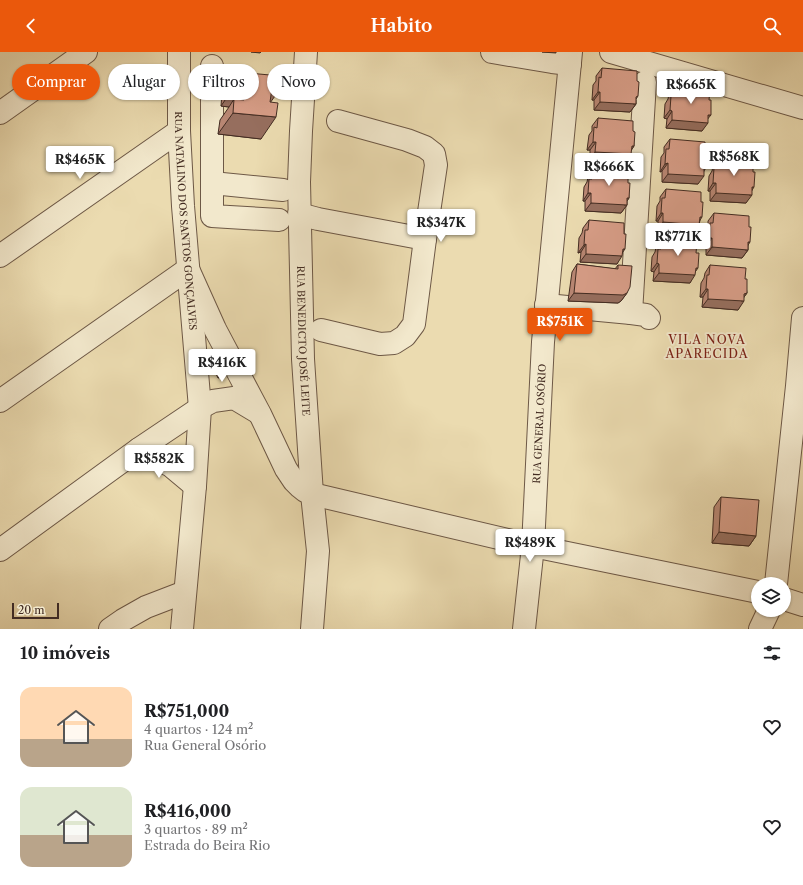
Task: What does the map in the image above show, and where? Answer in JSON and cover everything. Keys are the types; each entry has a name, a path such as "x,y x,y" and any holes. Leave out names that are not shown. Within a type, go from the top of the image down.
{"street":[{"path":"0,113 86,52"},
{"name":"RUA BENEDICTO JOSÉ LEITE","path":"306,52 301,131 299,214 303,359 312,494 318,551 312,629"},
{"path":"492,52 552,62 570,58"},
{"path":"611,52 803,108"},
{"path":"179,58 212,59 212,216 279,220"},
{"name":"RUA NATALINO DOS SANTOS GONÇALVES","path":"179,58 179,131 188,269 200,408 195,486 182,629"},
{"name":"RUA GENERAL OSÓRIO","path":"524,629 533,546 542,342 570,58"},
{"path":"546,305 640,315 645,82"},
{"path":"321,330 380,344 394,343 405,336 414,324 436,166 434,154 425,147 407,140 338,121"},
{"path":"0,256 179,131"},
{"path":"212,183 283,190"},
{"path":"299,214 425,239"},
{"path":"0,401 188,269 215,329 238,389 260,414 286,469 294,481 305,491 312,494 533,546 751,591"},
{"path":"777,577 803,318"},
{"path":"0,550 139,449 213,400 238,389"},
{"path":"139,449 171,466 195,486"},
{"path":"110,629 146,607 185,592"},
{"path":"791,601 803,605"},
{"path":"760,629 766,617"}],"building":[{"path":"602,68 637,71 637,81 639,82 636,104 600,102 600,92 598,92 599,77 601,78"},
{"path":"259,74 267,75 267,100 278,103 276,117 233,113 234,100 259,100"},
{"path":"674,86 710,89 709,100 711,100 711,115 708,115 708,123 672,120 672,111 670,110 671,96 673,96"},
{"path":"598,118 633,121 633,131 635,132 634,146 632,146 631,154 595,152 596,142 593,142 594,127 597,128"},
{"path":"670,139 705,142 705,153 707,153 704,176 668,174 668,163 665,164 666,149 669,149"},
{"path":"718,158 753,161 753,172 755,172 752,195 716,193 716,183 713,183 714,168 717,168"},
{"path":"593,169 628,172 628,183 630,183 627,205 591,203 591,193 588,193 589,179 592,179"},
{"path":"666,189 701,192 701,202 703,202 702,217 700,217 699,225 663,222 663,213 661,213 662,198 665,198"},
{"path":"714,213 749,216 749,227 751,227 748,250 712,247 712,238 710,238 710,223 713,223"},
{"path":"589,220 624,223 624,234 626,234 625,249 623,249 622,256 586,254 586,244 584,245 585,230 588,230"},
{"path":"662,239 697,242 696,253 699,253 698,268 696,268 695,275 659,273 659,264 657,263 658,249 661,249"},
{"path":"577,264 618,269 618,265 632,266 630,287 627,293 623,295 574,293"},
{"path":"710,265 746,268 745,279 747,279 747,293 744,294 744,301 708,299 708,289 706,289 707,275 709,275"},
{"path":"214,362 220,362 227,372 220,375"},
{"path":"721,497 759,500 756,536 719,532"}],"district":[{"name":"VILA NOVA APARECIDA","path":"707,346"}]}
